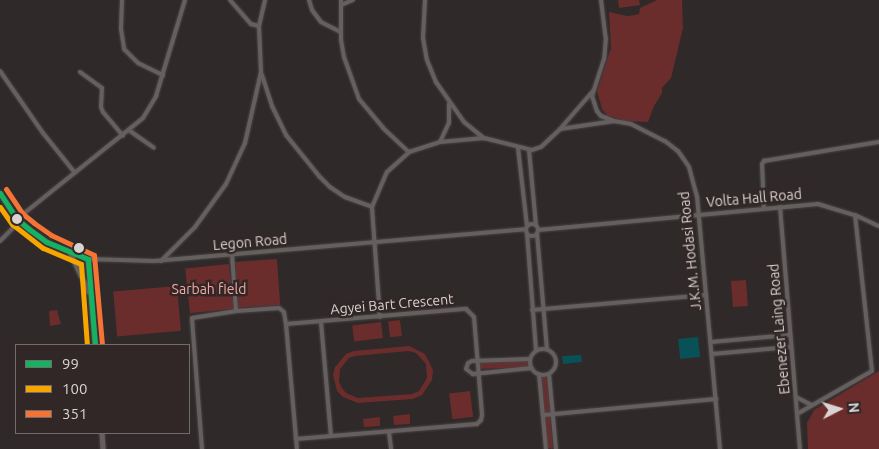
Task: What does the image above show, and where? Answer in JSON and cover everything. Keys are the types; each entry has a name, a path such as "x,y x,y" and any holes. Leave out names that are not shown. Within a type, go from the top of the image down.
{"street":[{"path":"122,0 121,29 124,50 138,63 163,75"},
{"path":"0,241 18,220 130,131 148,112 163,75 185,0"},
{"path":"230,0 251,24 259,26"},
{"path":"160,261 195,227 226,184 250,125 261,72 259,26 265,0"},
{"path":"309,0 312,10 320,22 341,32"},
{"path":"353,0 341,3 341,32 344,58 360,99 383,128 409,152"},
{"path":"425,0 424,38 427,60 436,82 449,104 464,122 484,138"},
{"path":"601,0 606,38 604,59 592,96 597,111 601,116 614,121"},
{"path":"0,71 43,133 75,173"},
{"path":"80,72 102,88 101,107 123,136"},
{"path":"261,72 286,136 302,156 330,187 351,200 372,207"},
{"path":"380,317 372,207 387,172 409,152 440,142 484,138 529,150 541,147 560,129 593,90"},
{"path":"440,142 449,123 449,104"},
{"name":"J.K.M. Hodasi Road","path":"560,129 614,121 631,124 647,130 678,151 691,173 697,196 699,215 720,449"},
{"path":"130,131 154,148"},
{"path":"764,209 762,164 764,161 879,142"},
{"path":"518,148 536,351"},
{"path":"529,150 538,231 547,350"},
{"name":"Legon Road","path":"0,193 18,220 47,242 88,259 160,261 526,229"},
{"name":"Volta Hall Road","path":"526,229 532,236 538,231 780,206 818,204 855,215 879,226"},
{"name":"Ebenezer Laing Road","path":"780,206 789,335 800,449"},
{"path":"798,414 872,371 855,215"},
{"path":"526,229 530,224 536,225"},
{"path":"69,251 90,293"},
{"path":"232,255 236,311"},
{"path":"88,259 95,344"},
{"path":"532,310 706,295"},
{"path":"202,449 192,318 236,311 279,308 284,312 286,324 297,449"},
{"name":"Agyei Bart Crescent","path":"286,324 469,310 474,317 479,372 482,415 477,424 296,440"},
{"path":"321,322 331,436"},
{"path":"711,342 789,335"},
{"path":"712,354 790,347"},
{"path":"530,358 532,368 539,374 549,374 554,369 556,360 552,353 547,350 536,351 530,358 470,362 466,369 471,374 532,368"},
{"path":"539,374 546,449"},
{"path":"549,374 556,449"},
{"path":"796,397 812,405"},
{"path":"543,415 716,399"},
{"path":"389,432 390,449"},
{"path":"102,434 104,449"}],"green space":[{"path":"618,0 639,0 640,5 619,8"},
{"path":"657,0 682,0 683,28 671,78 662,88 662,93 654,106 648,122 626,121 608,116 602,109 597,91 611,48 609,12 627,16 639,14 640,8"},
{"name":"Sarbah field","path":"277,259 280,305 238,308 235,262"},
{"name":"Sarbah field","path":"229,264 234,309 190,313 185,269"},
{"path":"746,280 748,306 733,307 731,281"},
{"path":"177,286 181,331 117,336 113,292"},
{"path":"57,310 61,324 50,326 49,311"},
{"path":"400,320 402,336 390,337 388,321"},
{"path":"381,322 383,338 354,341 352,326"},
{"path":"409,346 425,354 433,370 432,380 422,395 413,399 358,403 343,397 337,391 333,375 335,367 346,354 354,351","holes":["408,351 416,353 426,364 427,378 419,391 412,394 358,398 346,393 339,382 340,369 349,358"]},
{"path":"525,360 528,363 526,367 479,369 480,363"},
{"path":"879,371 879,449 808,449 807,423 814,410"},
{"path":"547,376 550,410 547,413 543,411 540,378"},
{"path":"470,391 473,417 452,419 449,394"},
{"path":"410,414 410,424 394,425 393,416"},
{"path":"550,416 552,449 547,447 545,417"},
{"path":"380,417 380,426 364,427 363,419"}],"water":[{"path":"698,337 700,357 680,359 678,339"},
{"path":"581,355 582,362 563,364 562,356"}],"transit line":[{"name":"351","path":"6,189 23,214 34,223 51,235 94,255 102,344"},
{"name":"99","path":"0,193 17,219 29,229 47,242 88,259 95,344"},
{"name":"100","path":"0,207 12,224 43,248 81,264 87,344"}]}
